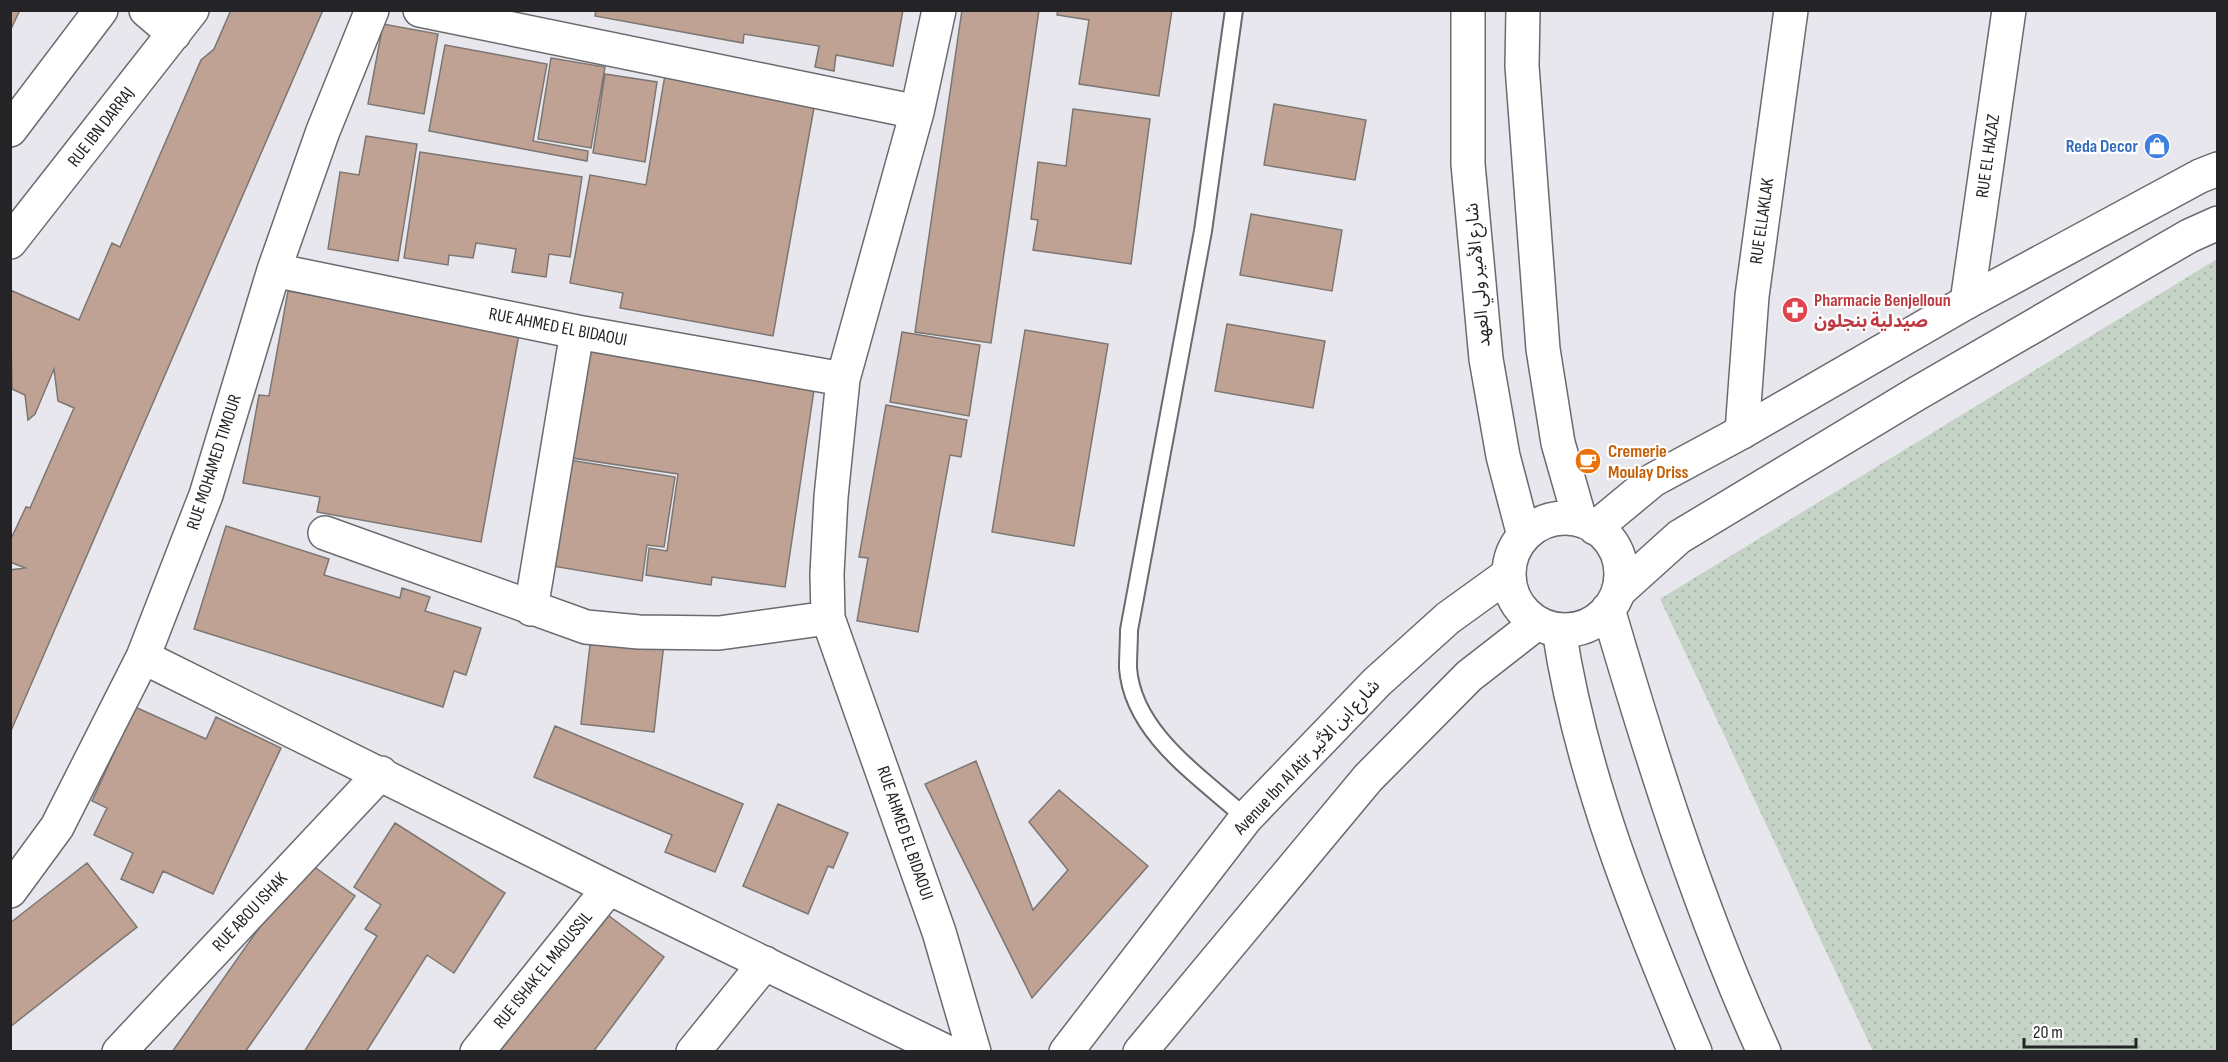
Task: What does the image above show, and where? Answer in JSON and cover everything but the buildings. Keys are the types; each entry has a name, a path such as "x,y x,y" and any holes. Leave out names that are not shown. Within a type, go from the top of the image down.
{"street":[{"path":"10,130 101,10"},
{"path":"146,10 183,22"},
{"name":"RUE MOHAMED TIMOUR","path":"10,891 57,827 143,657 206,495 274,270 323,131 372,10"},
{"path":"420,10 917,112"},
{"name":"RUE AHMED EL BIDAOUI","path":"939,10 917,112 843,379 831,497 827,574 828,618 939,932 974,1052"},
{"name":"شارع الأمير ولي العهد","path":"1468,10 1468,164 1486,359 1503,456 1524,537"},
{"path":"1523,10 1522,66 1543,349 1558,443 1588,524"},
{"name":"RUE ELLAKLAK","path":"1743,432 1752,296 1791,10"},
{"name":"RUE EL HAZAZ","path":"1967,302 2009,10"},
{"name":"RUE IBN DARRAJ","path":"10,242 183,22"},
{"path":"1588,524 1653,480 1743,432 1967,302 2200,176 2217,169"},
{"path":"1764,1052 1731,979 1659,777 1613,601 1620,573 1618,559 1610,541 1588,524 1552,520 1540,524 1524,537 1513,554 1509,574 1515,600 1524,613 1548,626 1584,627 1613,601 1679,537 1916,394 2179,241 2217,223"},
{"name":"RUE AHMED EL BIDAOUI","path":"274,270 577,332 843,379"},
{"path":"531,609 577,332"},
{"path":"325,533 586,627 639,632 719,633 828,618"},
{"name":"Avenue Ibn Al Atir شارع ابن الأثير","path":"1066,1052 1246,818 1377,682 1448,618 1509,574"},
{"path":"1140,1052 1368,778 1469,676 1548,626"},
{"path":"1548,626 1566,676 1599,802 1643,923 1695,1052"},
{"path":"143,657 609,888 947,1052"},
{"name":"RUE ABOU ISHAK","path":"119,1052 381,773"},
{"name":"RUE ISHAK EL MAOUSSIL","path":"477,1052 609,888"},
{"path":"693,1052 765,963"}],"lane":[{"path":"1234,10 1203,231 1130,630 1128,669 1138,706 1164,744 1246,818"}],"green space":[{"path":"2217,259 2217,1051 1873,1051 1660,599"}],"place":[{"name":"Reda Decor","path":"2157,146"},
{"name":"Pharmacie Benjelloun صيدلية بنجلون","path":"1795,310"},
{"name":"Cremerie Moulay Driss","path":"1588,461"}]}
